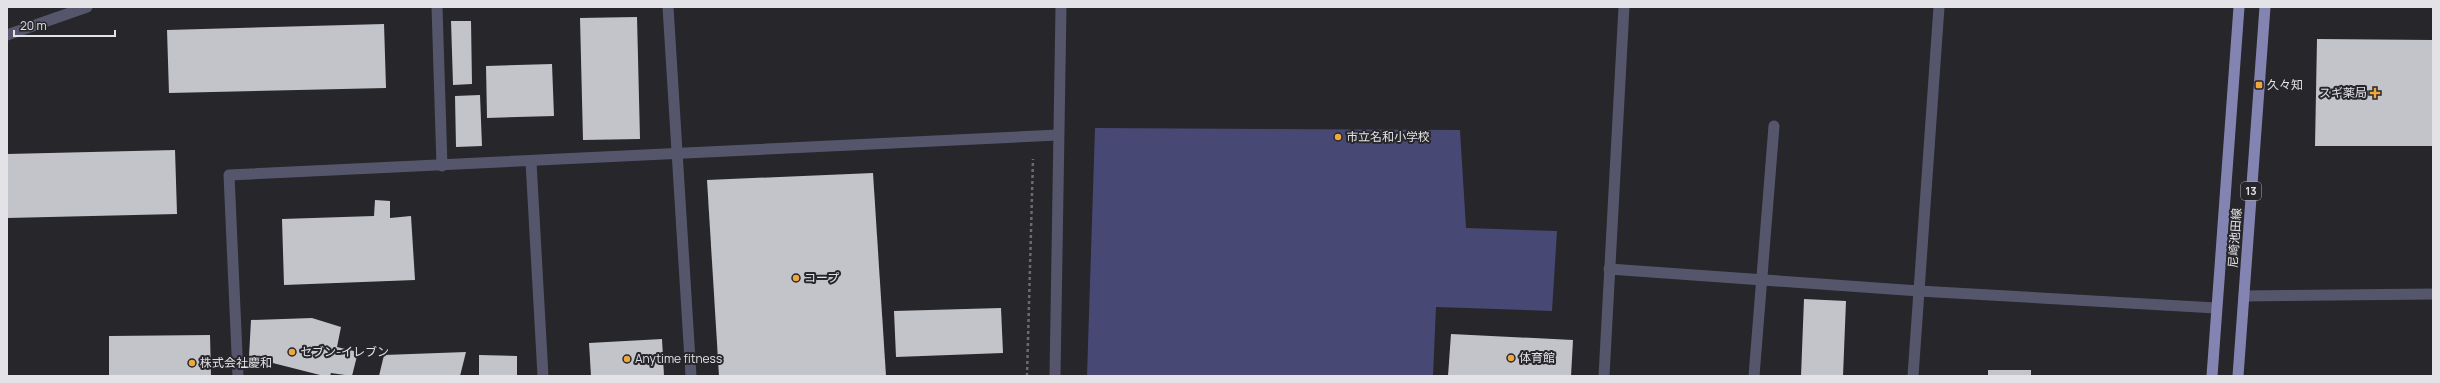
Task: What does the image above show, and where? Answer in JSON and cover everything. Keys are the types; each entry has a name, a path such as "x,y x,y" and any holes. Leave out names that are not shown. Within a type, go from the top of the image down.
{"main road":[{"name":"尼崎池田線","path":"2212,376 2238,7"},
{"name":"尼崎池田線","path":"2238,376 2265,7"}],"street":[{"path":"7,35 87,7"},
{"path":"437,7 442,166"},
{"path":"668,7 691,376"},
{"path":"1055,376 1061,7"},
{"path":"1604,376 1624,7"},
{"path":"1913,376 1939,7"},
{"path":"1754,376 1774,126"},
{"path":"238,376 229,175 677,155 1058,135"},
{"path":"531,162 543,376"},
{"path":"1609,269 1919,291 2216,308"},
{"path":"2244,296 2433,294"}],"path":[{"path":"1027,376 1033,137"}],"shaded area":[{"path":"1095,128 1460,130 1466,228 1557,231 1552,311 1436,307 1433,376 1087,376"}],"building":[{"path":"637,17 640,139 583,140 580,18"},
{"path":"451,21 471,21 472,84 453,85"},
{"path":"384,24 386,88 169,93 167,30"},
{"name":"スギ薬局","path":"2317,39 2433,40 2433,146 2315,146"},
{"path":"552,64 554,116 487,118 486,66"},
{"path":"480,95 482,146 456,147 455,96"},
{"path":"175,150 177,214 7,218 7,154"},
{"name":"コープ","path":"873,173 886,376 719,376 707,180"},
{"path":"375,200 390,201 390,218 411,216 415,280 284,285 282,219 374,216"},
{"path":"1804,299 1846,301 1843,376 1801,376"},
{"path":"1001,308 1003,353 896,357 894,311"},
{"name":"セブン-イレブン","path":"312,318 341,327 337,347 358,352 352,376 331,373 330,376 324,376 249,357 251,320"},
{"name":"体育館","path":"1451,334 1573,340 1571,376 1448,376"},
{"path":"210,335 211,376 109,375 109,336"},
{"name":"Anytime fitness","path":"662,339 664,376 591,376 589,343"},
{"path":"466,352 460,376 379,376 384,355"},
{"path":"479,355 517,356 517,376 479,376"},
{"path":"1988,370 2031,370 2031,376 1988,376"}],"place":[{"name":"久々知","path":"2259,85"},
{"name":"スギ薬局","path":"2375,93"},
{"name":"市立名和小学校","path":"1338,137"},
{"name":"コープ","path":"796,278"},
{"name":"セブン-イレブン","path":"292,352"},
{"name":"体育館","path":"1511,358"},
{"name":"Anytime fitness","path":"627,359"},
{"name":"株式会社慶和","path":"192,363"}]}
